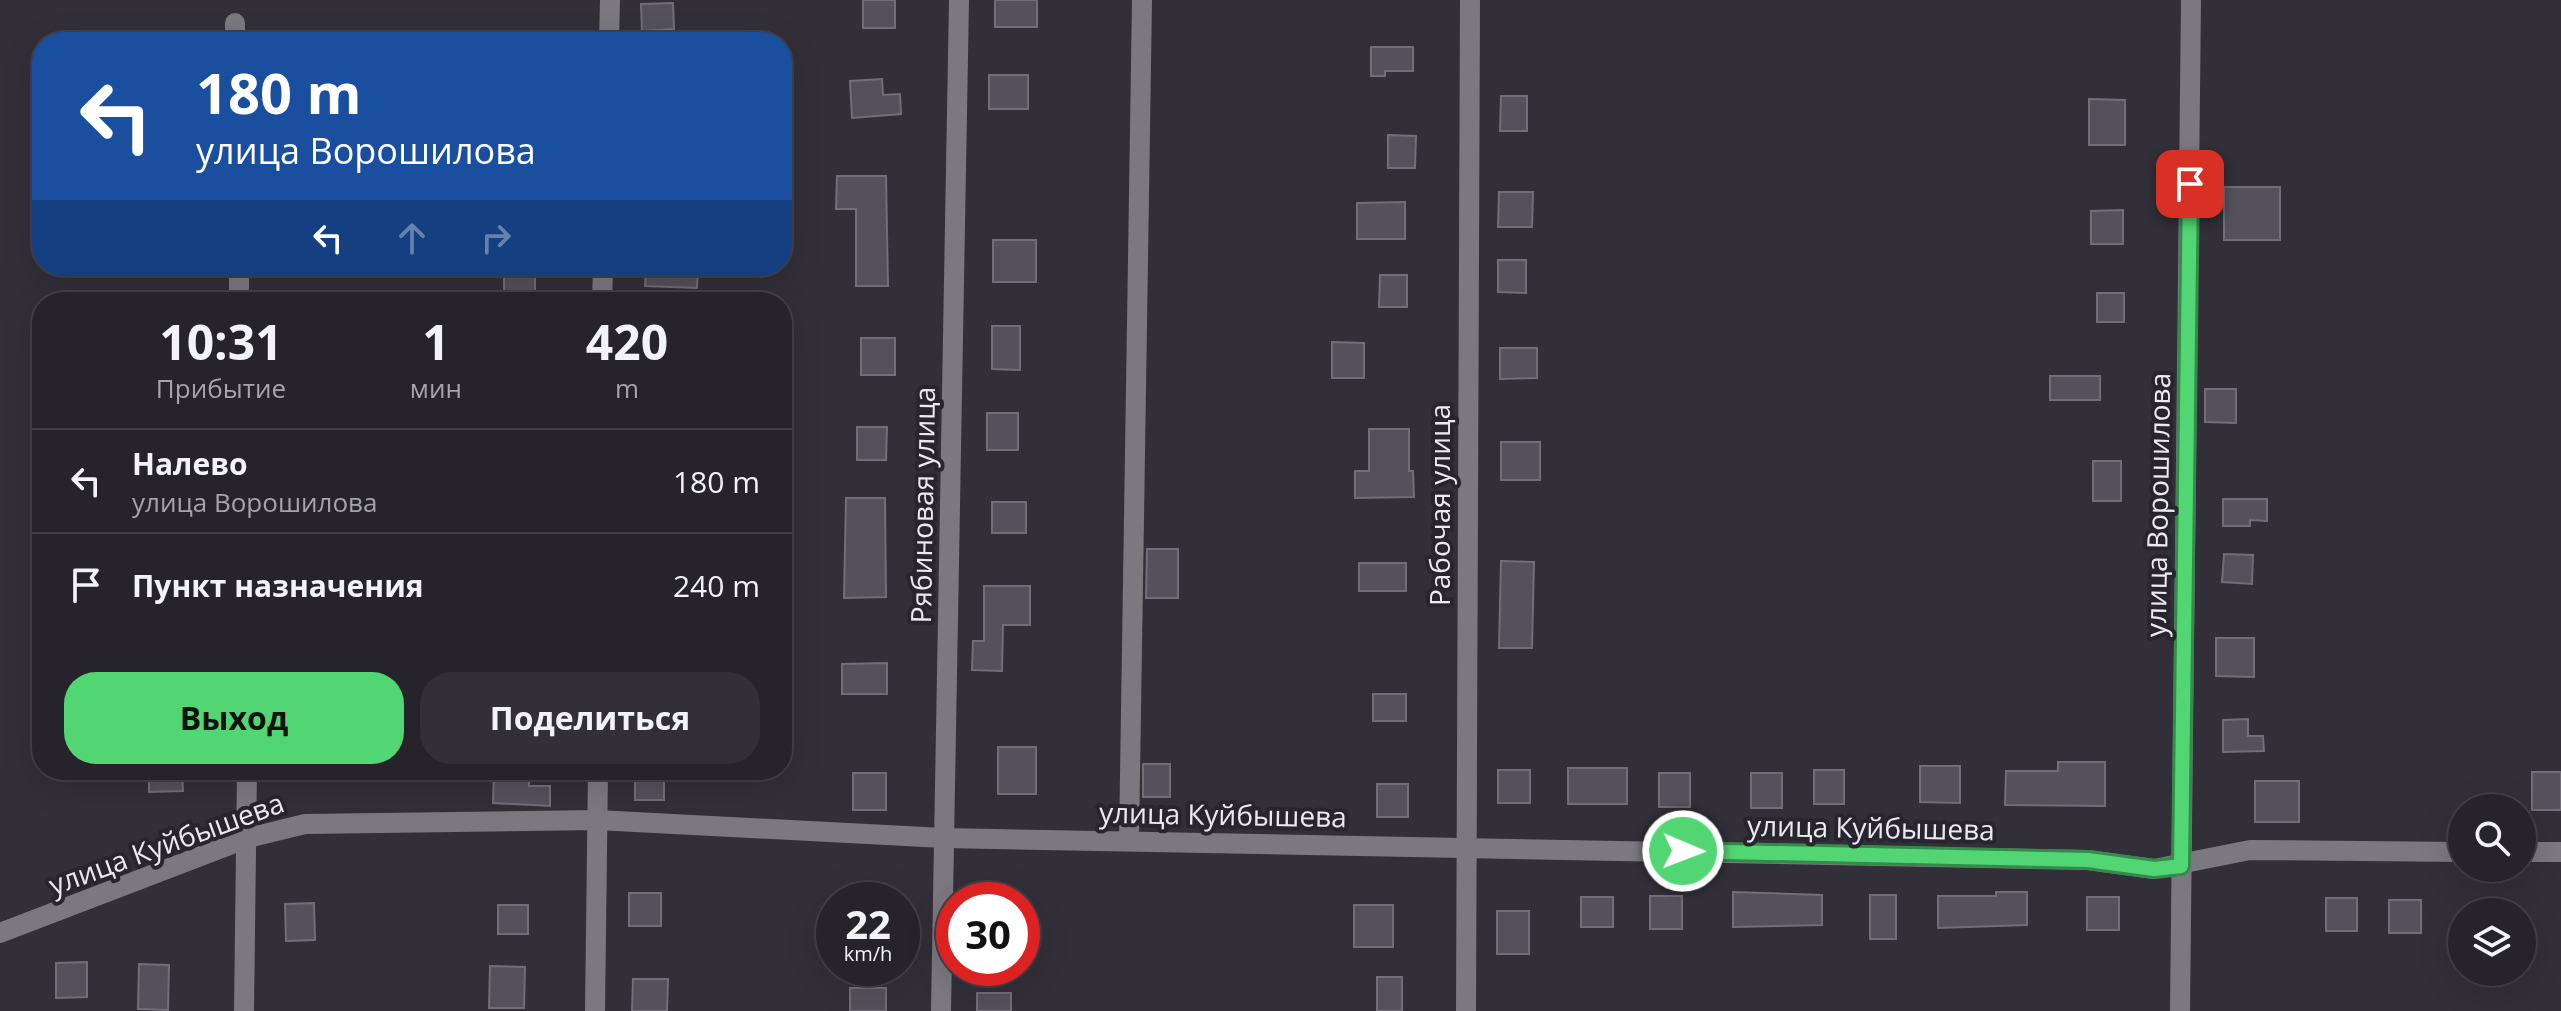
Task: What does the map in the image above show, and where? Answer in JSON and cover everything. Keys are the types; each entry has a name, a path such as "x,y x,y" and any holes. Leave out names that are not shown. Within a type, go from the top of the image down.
{"street":[{"path":"609,32 610,0"},
{"name":"Рябиновая улица","path":"941,1011 959,0"},
{"path":"1129,841 1142,0"},
{"name":"Рабочая улица","path":"1466,1011 1470,0"},
{"name":"улица Ворошилова","path":"2180,1011 2191,0"},
{"path":"244,1011 247,780"},
{"path":"595,1011 598,780"},
{"name":"улица Куйбышева","path":"0,933 248,838 305,824 597,820 944,838 2088,860 2154,869 2250,850 2448,852"},
{"path":"2536,852 2561,852"}],"building":[{"path":"863,0 895,0 895,28 863,28"},
{"path":"995,0 1037,0 1037,27 995,27"},
{"path":"673,3 674,29 642,31 641,4"},
{"path":"1371,47 1413,47 1413,71 1385,71 1385,76 1371,76"},
{"path":"989,75 1028,75 1028,109 989,109"},
{"path":"882,79 883,95 900,94 901,114 852,118 850,81"},
{"path":"1501,96 1527,96 1527,131 1500,131"},
{"path":"2089,99 2125,100 2125,145 2089,145"},
{"path":"1388,135 1416,136 1415,168 1388,168"},
{"path":"837,176 886,176 888,286 856,286 856,209 836,209"},
{"path":"2224,187 2280,187 2280,240 2224,240"},
{"path":"1499,192 1533,192 1532,227 1498,227"},
{"path":"1405,202 1405,239 1357,239 1357,203"},
{"path":"2123,210 2123,244 2091,244 2091,211"},
{"path":"993,240 1036,240 1036,282 993,282"},
{"path":"1498,260 1526,260 1526,293 1498,292"},
{"path":"1380,275 1407,275 1407,307 1379,307"},
{"path":"504,276 535,276 535,292 504,292"},
{"path":"646,276 698,276 697,288 645,286"},
{"path":"2097,293 2124,293 2124,322 2097,322"},
{"path":"992,326 1020,326 1020,370 992,369"},
{"path":"861,338 895,338 895,375 861,375"},
{"path":"1332,342 1364,343 1364,378 1332,378"},
{"path":"1500,348 1537,348 1537,378 1500,379"},
{"path":"2050,376 2100,376 2100,400 2050,400"},
{"path":"2205,389 2236,389 2236,423 2205,422"},
{"path":"987,413 1018,413 1018,450 987,450"},
{"path":"857,427 887,427 886,460 857,460"},
{"path":"1369,429 1409,429 1409,471 1413,471 1414,497 1355,498 1355,471 1369,471"},
{"path":"1501,442 1540,442 1540,480 1501,480"},
{"path":"2093,461 2121,461 2121,501 2093,501"},
{"path":"846,498 885,498 886,597 844,598"},
{"path":"2223,499 2267,499 2267,521 2250,520 2250,526 2223,526"},
{"path":"992,502 1026,502 1026,533 992,533"},
{"path":"1147,549 1178,549 1178,598 1146,598"},
{"path":"2224,554 2253,555 2252,584 2222,582"},
{"path":"1501,561 1534,562 1532,648 1499,648"},
{"path":"1359,563 1406,563 1406,591 1359,591"},
{"path":"984,586 1030,586 1030,625 1003,625 1002,671 972,670 973,641 984,641"},
{"path":"2216,638 2254,638 2254,677 2216,676"},
{"path":"887,663 887,694 842,694 842,664"},
{"path":"1373,694 1406,694 1406,721 1373,721"},
{"path":"2248,719 2248,736 2263,736 2264,751 2223,752 2223,720"},
{"path":"998,747 1036,747 1036,794 998,794"},
{"path":"2058,762 2105,762 2105,806 2005,805 2006,771 2058,771"},
{"path":"1143,764 1170,764 1170,797 1143,797"},
{"path":"1920,766 1960,766 1960,803 1920,802"},
{"path":"1568,768 1627,768 1627,804 1568,804"},
{"path":"1498,770 1530,770 1530,803 1498,803"},
{"path":"1814,770 1844,770 1844,804 1814,804"},
{"path":"2532,772 2561,772 2561,810 2536,810 2536,794 2532,794"},
{"path":"853,773 886,773 886,810 853,810"},
{"path":"1659,773 1690,773 1690,807 1659,807"},
{"path":"1751,773 1782,773 1782,808 1751,808"},
{"path":"149,780 182,780 183,791 149,792"},
{"path":"494,780 529,780 529,786 550,786 550,806 493,803"},
{"path":"635,780 664,780 664,800 635,800"},
{"path":"2255,781 2299,781 2299,822 2255,822"},
{"path":"1377,784 1408,784 1408,817 1377,817"},
{"path":"1733,892 1822,895 1822,925 1733,927"},
{"path":"1996,892 2027,892 2027,925 1938,928 1938,896 1996,896"},
{"path":"629,893 661,893 661,926 629,926"},
{"path":"1870,895 1896,895 1896,939 1870,939"},
{"path":"1650,896 1682,896 1682,929 1650,929"},
{"path":"1581,897 1613,897 1613,927 1581,927"},
{"path":"2087,897 2119,897 2119,930 2087,930"},
{"path":"2326,898 2357,898 2357,931 2326,931"},
{"path":"2389,900 2421,900 2421,933 2389,933"},
{"path":"314,903 315,940 286,941 285,904"},
{"path":"498,905 528,905 528,934 498,934"},
{"path":"1354,905 1393,905 1393,947 1354,947"},
{"path":"1497,911 1529,911 1529,954 1497,954"},
{"path":"87,962 87,997 56,998 56,963"},
{"path":"139,964 169,965 168,1010 138,1009"},
{"path":"490,966 525,967 524,1008 489,1008"},
{"path":"1377,977 1402,977 1402,1011 1377,1011"},
{"path":"633,979 668,979 667,1011 632,1011"},
{"path":"850,988 886,988 886,1011 850,1011"},
{"path":"977,993 1011,993 1011,1011 977,1011"}],"route":[{"path":"1683,851 2088,860 2154,869 2181,866 2190,184"}]}
